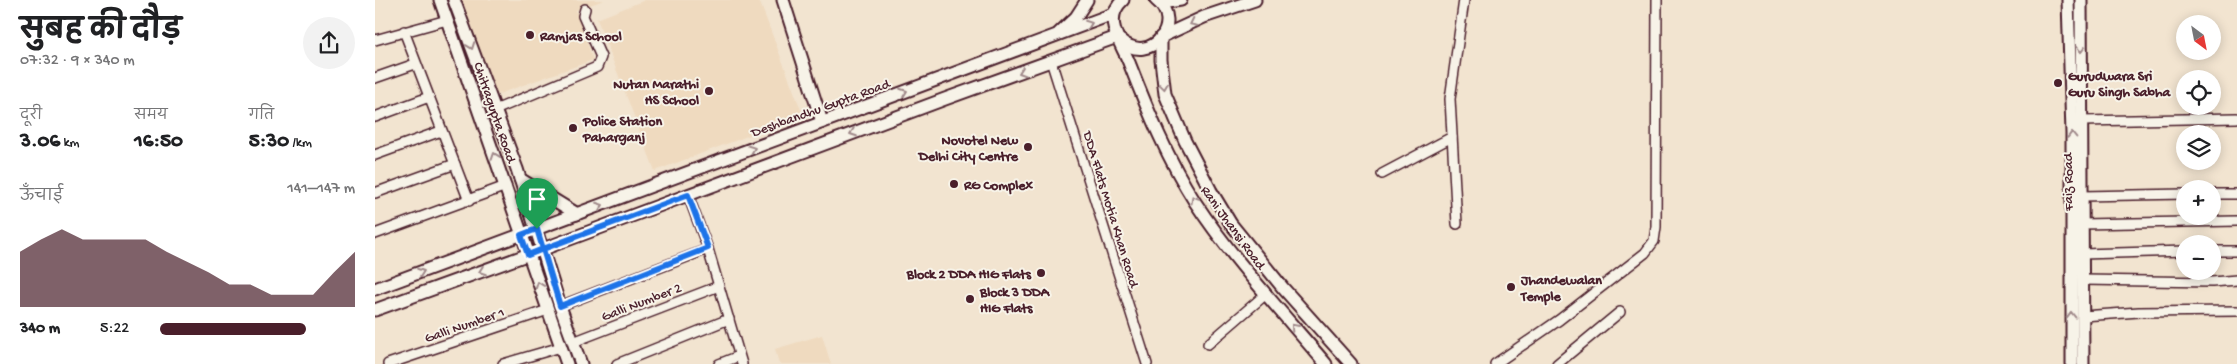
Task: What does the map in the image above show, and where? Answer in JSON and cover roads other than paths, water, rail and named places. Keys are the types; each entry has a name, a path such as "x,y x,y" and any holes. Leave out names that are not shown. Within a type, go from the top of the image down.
{"main road":[{"name":"Chitragupta Road","path":"439,0 506,186 521,235 567,364"},
{"name":"Chitragupta Road","path":"454,0 520,179 560,306 581,364"},
{"path":"783,0 822,122"},
{"path":"1054,37 1076,17 1087,0"},
{"path":"1158,1 1181,0"},
{"path":"375,310 1051,61 1117,38 1127,46 1141,49 1152,46 1161,37 1204,17 1255,0"},
{"path":"2068,0 2072,134 2072,364"},
{"name":"Faiz Road","path":"2081,0 2083,364"},
{"name":"Rani Jhansi Road","path":"1158,1 1167,20 1166,29 1161,37 1161,60 1165,94 1185,141 1211,191 1236,231 1283,288 1351,364"},
{"name":"Deshbandhu Gupta Road","path":"521,235 1054,37 1118,5"},
{"name":"Rani Jhansi Road","path":"1118,5 1113,26 1117,38 1165,146 1193,200 1219,236 1266,294 1326,364"},
{"path":"520,179 577,214"},
{"path":"375,289 521,235"}],"street":[{"path":"1457,224 1451,137 1451,99 1464,0"},
{"path":"1495,364 1559,320 1645,253 1654,241 1656,227 1657,0"},
{"path":"495,110 597,67 601,63 601,57 583,16 585,9"},
{"path":"375,40 447,20"},
{"path":"404,31 415,64 469,201"},
{"name":"DDA Flats Motia Khan Road","path":"1051,61 1147,364"},
{"path":"375,78 415,64"},
{"path":"375,117 429,97"},
{"path":"2082,121 2237,118"},
{"path":"375,155 441,131"},
{"path":"1382,174 1451,137"},
{"path":"375,193 455,164"},
{"path":"375,234 506,186"},
{"path":"2082,196 2176,194"},
{"path":"2221,194 2237,194"},
{"path":"688,195 708,248 741,360 719,364"},
{"path":"2082,224 2237,221"},
{"path":"560,306 708,248"},
{"path":"2082,254 2176,251"},
{"path":"2221,251 2237,251"},
{"path":"2083,280 2212,282 2237,280"},
{"name":"Galli Number 2","path":"573,342 719,286"},
{"path":"1208,344 1266,294"},
{"name":"Galli Number 1","path":"388,364 548,310"},
{"path":"2083,316 2139,312 2237,311"},
{"path":"1557,364 1620,312"},
{"path":"617,364 729,319"},
{"path":"503,364 561,347"}],"place":[{"name":"Ramjas School","path":"530,35"},
{"name":"Gurudwara Sri Guru Singh Sabha","path":"2058,83"},
{"name":"Nutan Marathi HS School","path":"709,91"},
{"name":"Police Station Paharganj","path":"573,128"},
{"name":"Novotel New Delhi City Centre","path":"1028,147"},
{"name":"RG Complex","path":"954,184"},
{"name":"Block 2 DDA HIG Flats","path":"1041,273"},
{"name":"Jhandewalan Temple","path":"1511,287"},
{"name":"Block 3 DDA HIG Flats","path":"970,299"}]}
